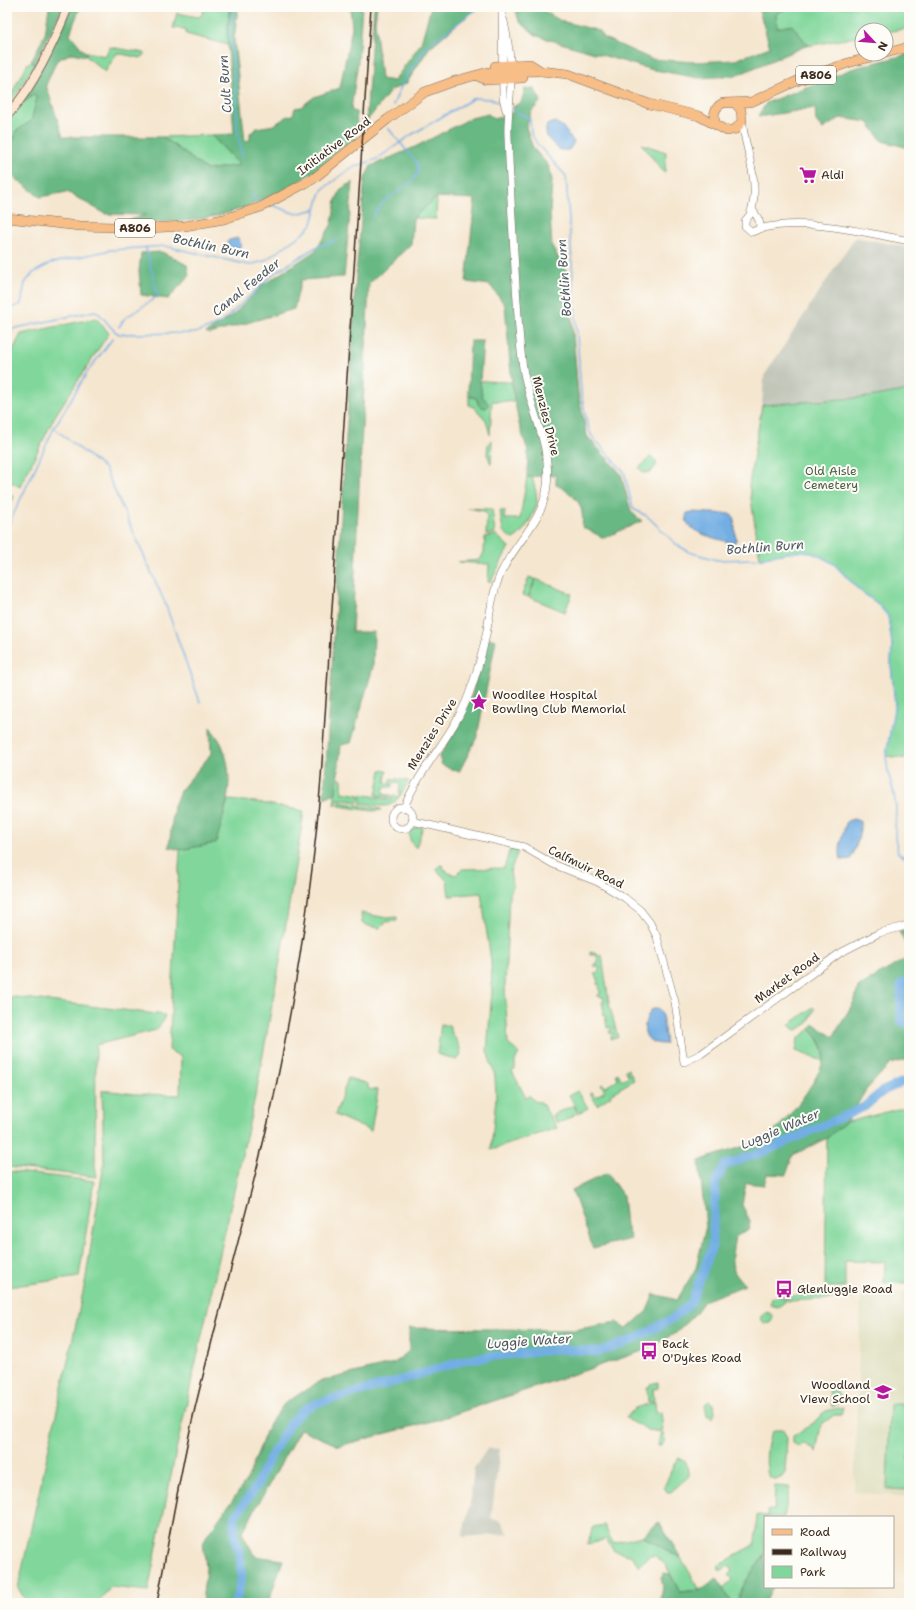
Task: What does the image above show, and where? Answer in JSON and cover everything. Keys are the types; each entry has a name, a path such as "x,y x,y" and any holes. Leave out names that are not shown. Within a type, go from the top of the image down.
{"main road":[{"path":"7,116 37,71 68,7"},
{"path":"894,51 909,47"},
{"name":"A806","path":"734,103 750,102 797,81 854,61"},
{"name":"Initiative Road","path":"7,218 80,226 150,228 185,226 224,219 261,207 313,179 411,101 426,92 454,80 477,76 486,80 530,64 541,71 568,74 649,104 700,116"},
{"name":"Initiative Road","path":"477,76 487,66 529,77 541,71"},
{"name":"A806","path":"742,117 750,102"},
{"path":"700,116 715,111 723,103 734,103 742,117 739,126 732,130 722,129 716,124 714,117 715,111"},
{"name":"A806","path":"700,116 716,124"}],"street":[{"name":"Menzies Drive","path":"404,808 412,788 459,716 469,695 483,652 492,599 500,576 510,556 529,532 539,514 547,486 548,468 545,452 528,397 523,368 514,261 506,98 507,72 502,7"},
{"path":"742,117 753,183 755,216 759,229"},
{"path":"732,130 744,136"},
{"path":"755,216 773,225"},
{"path":"755,216 745,221 746,229 752,232 773,225 836,227 909,241"},
{"path":"404,808 410,811 412,821 408,827 402,829 393,824 392,813 397,809 404,808"},
{"name":"Calfmuir Road","path":"412,821 524,847 553,864 598,882 625,898 640,910 650,923 657,937 675,1002 684,1062"},
{"name":"Market Road","path":"684,1062 701,1054 840,953 879,933 909,925"}],"shaded area":[{"path":"855,237 909,248 909,390 869,397 762,405 764,376"},
{"name":"Woodland View School","path":"909,1292 909,1497 854,1492 861,1293"},
{"path":"488,1448 500,1449 491,1519 501,1521 509,1534 462,1537 469,1509 474,1468"}],"green space":[{"path":"49,7 63,7 35,64 31,62 45,34"},
{"path":"72,7 80,7 70,34 86,52 86,56 72,53 57,60 46,85 63,137 163,137 207,170 240,165 211,135 234,134 227,33 230,7 238,7 234,40 245,141 250,140 250,133 256,130 256,128 274,125 288,116 293,115 295,108 301,107 314,97 340,88 352,27 350,7 362,7 358,61 351,110 356,112 357,125 355,143 303,179 266,199 227,213 196,220 123,222 146,215 106,214 67,192 40,197 7,172 15,132 31,121 37,98 33,95 20,106"},
{"path":"205,7 229,7 228,45 186,34 186,29 173,28 177,13 198,17 201,16"},
{"path":"374,7 377,7 375,21 381,79 394,81 421,43 431,7 475,7 475,9 429,48 406,84 391,90 366,122"},
{"path":"515,7 537,7 561,21 600,31 602,37 651,59 694,62 735,60 770,47 758,7 789,7 776,14 777,28 792,25 808,45 735,76 699,78 649,69 537,36 519,21"},
{"path":"761,7 909,7 909,28 894,31 894,22 854,22 854,37 779,51"},
{"path":"110,47 145,53 141,58 117,53 105,72 86,56 86,52 105,56"},
{"path":"909,54 909,148 882,141 868,122 840,118 823,129 816,121 815,108 758,117 766,103 854,68 878,62 894,62 894,58"},
{"path":"31,62 35,64 7,108 7,102 28,63"},
{"path":"534,88 541,101 531,112 526,127 533,148 548,165 552,180 550,214 552,247 568,274 578,393 587,436 621,474 631,512 642,521 604,538 582,527 583,519 580,506 568,492 556,484 556,475 527,477 528,451 519,424 512,386 505,305 490,285 466,282 475,199 437,197 413,218 411,244 369,284 352,632 374,632 373,667 351,743 341,745 336,793 324,798 356,275 365,178 371,166 415,147 471,118 488,114 495,119 512,113 514,106 521,103 525,89"},
{"path":"33,95 37,98 31,121 15,132 13,141 7,140 7,122 20,106"},
{"path":"211,135 240,165 207,170 163,137"},
{"path":"642,144 666,152 664,173"},
{"path":"353,182 344,277 301,280 294,309 210,334 206,333 232,316 263,285 315,251 332,224 336,200 341,189"},
{"path":"437,197 436,219 413,218"},
{"path":"162,252 187,265 189,276 168,299 141,295 139,271 141,253"},
{"path":"96,318 109,333 55,416 20,487 7,480 7,362 21,334"},
{"path":"470,341 483,341 480,381 482,396 489,404 486,408 479,406 476,398 469,396 468,392"},
{"path":"480,381 512,382 515,402 492,401 490,435 486,420 475,408 469,405 469,396 476,398 479,406 486,408 482,396"},
{"name":"Old Aisle Cemetery","path":"909,390 909,759 886,756 895,703 891,665 892,644 888,616 878,604 859,590 834,564 818,555 804,551 780,554 760,559 749,485 762,405 869,397"},
{"path":"492,440 491,464 487,454 488,444"},
{"path":"651,456 656,462 656,466 651,472 644,473 639,468"},
{"path":"527,477 532,477 537,501 532,517 520,534 512,539 503,531 500,511 505,511 504,519 520,519"},
{"path":"7,492 14,497 7,511"},
{"path":"467,508 492,509 495,533 486,535 487,516 484,511"},
{"path":"496,535 509,547 491,581 488,582 489,564 457,562 480,560 484,552 485,537"},
{"path":"529,577 535,579 528,597 522,595"},
{"path":"536,579 572,594 565,612 529,597"},
{"path":"487,638 496,640 477,737 459,772 442,765 439,757 460,722 472,694"},
{"path":"210,727 222,745 229,772 226,807 216,843 180,850 169,847 174,806 180,791 211,754"},
{"path":"381,770 387,771 385,782 389,783 392,787 384,787 383,794 391,795 391,798 376,795"},
{"path":"337,778 342,779 342,792 360,795 358,802 338,799 337,805 334,805"},
{"path":"391,778 409,781 399,797 400,784 394,782 392,786 390,782"},
{"path":"362,794 392,800 393,796 399,797 390,805 385,806 360,803"},
{"path":"228,800 256,802 304,811 280,961 257,1088 176,1451 148,1591 111,1587 97,1603 27,1603 18,1588 85,1283 104,1163 102,1090 136,1094 180,1095 181,1057 169,1050 180,850 215,843"},
{"path":"340,802 382,810 372,811 339,806"},
{"path":"418,827 423,827 416,848 410,839 410,834 411,831"},
{"path":"510,849 518,851 510,872 513,887 509,896 505,986 508,1044 519,1053 515,1061 515,1070 512,1071 526,1098 529,1095 534,1101 541,1102 557,1128 491,1150 496,1098 495,1076 487,1051 492,992 491,961 481,893 449,896 447,881 437,870 440,865 444,866 443,869 447,870 446,872 456,875 462,869 504,868"},
{"path":"361,913 387,918 397,917 397,921 386,922 380,928 369,926 362,923"},
{"path":"909,929 909,952 899,931"},
{"path":"590,952 602,955 609,1003 618,1037 611,1039 611,1036 614,1035 613,1033 610,1034 609,1031 612,1029 611,1027 607,1028 605,1015 602,1014 604,1012 602,1002 604,1001 604,998 597,996 600,994 599,984 596,984 598,982 597,976 594,974 598,973 600,967 594,966 594,964 598,963 597,955 590,955"},
{"path":"909,957 909,1059 890,1064 866,1090 848,1120 827,1138 793,1155 786,1175 767,1174 764,1185 746,1183 742,1205 750,1221 749,1229 735,1237 732,1252 733,1269 745,1285 704,1301 694,1315 674,1334 640,1352 440,1419 339,1446 300,1429 242,1533 255,1556 283,1560 268,1603 202,1603 206,1568 203,1541 247,1480 269,1424 284,1404 318,1382 394,1363 409,1351 409,1328 574,1330 616,1322 627,1329 647,1311 654,1294 677,1300 696,1268 706,1226 699,1161 759,1141 782,1124 810,1087 822,1064 824,1052 822,1045 810,1029 814,1024 833,1037 855,1000 858,987"},
{"path":"7,996 165,1015 162,1023 156,1030 96,1045 95,1166 97,1177 7,1167"},
{"path":"813,1007 815,1009 808,1023 797,1030 793,1029 789,1025"},
{"path":"441,1024 449,1026 458,1043 461,1055 457,1060 437,1054"},
{"path":"810,1029 821,1044 824,1057 823,1061 796,1051 798,1039"},
{"path":"628,1069 634,1080 610,1094 611,1096 597,1105 590,1093 592,1092 595,1097 605,1091 601,1085 603,1084 606,1087 618,1079 616,1074 618,1073 622,1080 629,1076 625,1070"},
{"path":"348,1078 368,1084 368,1089 378,1090 371,1131 335,1115"},
{"path":"578,1091 588,1108 579,1113 569,1095"},
{"path":"574,1105 577,1113 564,1121 557,1123 552,1115"},
{"path":"909,1106 909,1284 884,1283 885,1262 845,1261 845,1287 825,1287 827,1138 844,1123"},
{"path":"7,1171 94,1181 79,1277 7,1287"},
{"path":"607,1173 623,1196 626,1226 631,1239 593,1248 572,1190"},
{"path":"854,1293 851,1298 788,1301 784,1296"},
{"path":"782,1296 786,1301 778,1307 770,1305 771,1298"},
{"path":"767,1312 771,1314 773,1318 771,1322 767,1324 763,1322 761,1318 763,1314"},
{"path":"658,1382 658,1388 653,1389 654,1401 648,1402 647,1387 650,1387 650,1384"},
{"path":"835,1390 842,1398 842,1401 832,1407 829,1391"},
{"path":"709,1401 714,1404 715,1413 712,1418 707,1415 705,1404"},
{"path":"655,1402 656,1413 661,1412 662,1432 648,1430 626,1418 635,1408"},
{"path":"890,1404 909,1404 909,1490 887,1489"},
{"path":"843,1407 841,1415 834,1415 821,1425 816,1452 815,1449 802,1443 800,1447 793,1443 793,1436 812,1424 826,1411"},
{"path":"775,1430 783,1430 787,1438 785,1473 782,1477 776,1480 769,1477 767,1473 766,1460 770,1438"},
{"path":"660,1434 664,1434 665,1441 661,1446 658,1446"},
{"path":"678,1458 686,1462 689,1476 671,1492 667,1492 664,1487"},
{"path":"775,1486 790,1487 784,1516 768,1516 768,1510 774,1510"},
{"path":"757,1515 768,1516 764,1516 764,1556 739,1595 739,1603 732,1603 723,1588 732,1580 728,1575 733,1571 729,1566 720,1571 718,1566 755,1544"},
{"path":"659,1522 681,1558 642,1536"},
{"path":"604,1525 613,1543 642,1536 681,1558 700,1590 680,1592 665,1564 654,1555 648,1557 639,1566 632,1556 614,1551 606,1539 587,1545 593,1527"},
{"path":"764,1555 764,1588 772,1588 765,1603 739,1603 741,1590 748,1577"},
{"path":"664,1573 670,1574 680,1592 700,1590 717,1578 732,1603 657,1603 662,1594 663,1588 661,1578"}],"water":[{"path":"555,122 562,126 574,142 569,150 560,150 547,136 547,125"},
{"path":"238,238 242,246 235,250 229,248 227,242"},
{"path":"687,513 731,514 734,517 736,541 733,543 720,540 695,530 686,520"},
{"path":"853,819 860,821 858,841 851,859 841,860 841,840 847,821"},
{"path":"658,1008 662,1013 666,1044 652,1042 645,1034 645,1023 651,1010"}],"waterway":[{"name":"Cult Burn","path":"233,7 230,36 237,98 237,129 243,160"},
{"name":"Canal Feeder","path":"393,105 403,82 427,46 480,7"},
{"name":"Bothlin Burn","path":"7,310 21,304 25,283 33,273 51,263 111,250 165,246 249,265 264,261 305,232 312,224 323,189 351,168 377,159 411,135 474,98 491,99 501,104"},
{"name":"Bothlin Burn","path":"512,109 530,119 531,133 537,144 566,176 581,393 587,423 591,435 624,472 633,509 647,516 676,544 689,552 717,560 756,559 804,551 818,555 834,564 859,590 878,604 888,616 892,644 891,665 895,703 886,756 896,808 895,837 898,853 909,860"},
{"name":"Canal Feeder","path":"373,216 383,202 411,182 419,172 417,163 388,128"},
{"name":"Cult Burn","path":"252,194 254,199 263,201"},
{"name":"Cult Burn","path":"272,205 296,214 316,209"},
{"name":"Canal Feeder","path":"7,330 95,311 112,329 119,334 195,333 222,322 274,273 316,247 337,240"},
{"path":"119,327 124,319 158,296 146,248"},
{"path":"7,528 54,428 88,371 113,338"},
{"path":"54,428 105,469 165,603 200,702"},
{"name":"Luggie Water","path":"909,979 901,984 901,1021 909,1024"},
{"name":"Luggie Water","path":"235,1603 242,1577 240,1555 235,1540 234,1518 258,1484 262,1472 290,1423 302,1411 314,1404 469,1359 561,1349 599,1352 632,1340 672,1319 691,1303 712,1247 716,1181 725,1165 766,1151 864,1107 883,1091 909,1079"}],"railway":[{"path":"157,1603 195,1408 274,1096 290,1017 303,938 318,818 321,778 371,7"}],"place":[{"name":"Aldi","path":"808,175"},
{"name":"Woodilee Hospital Bowling Club Memorial","path":"479,702"},
{"name":"Glenluggie Road","path":"784,1289"},
{"name":"Back O'Dykes Road","path":"649,1351"},
{"name":"Woodland View School","path":"883,1392"}]}
